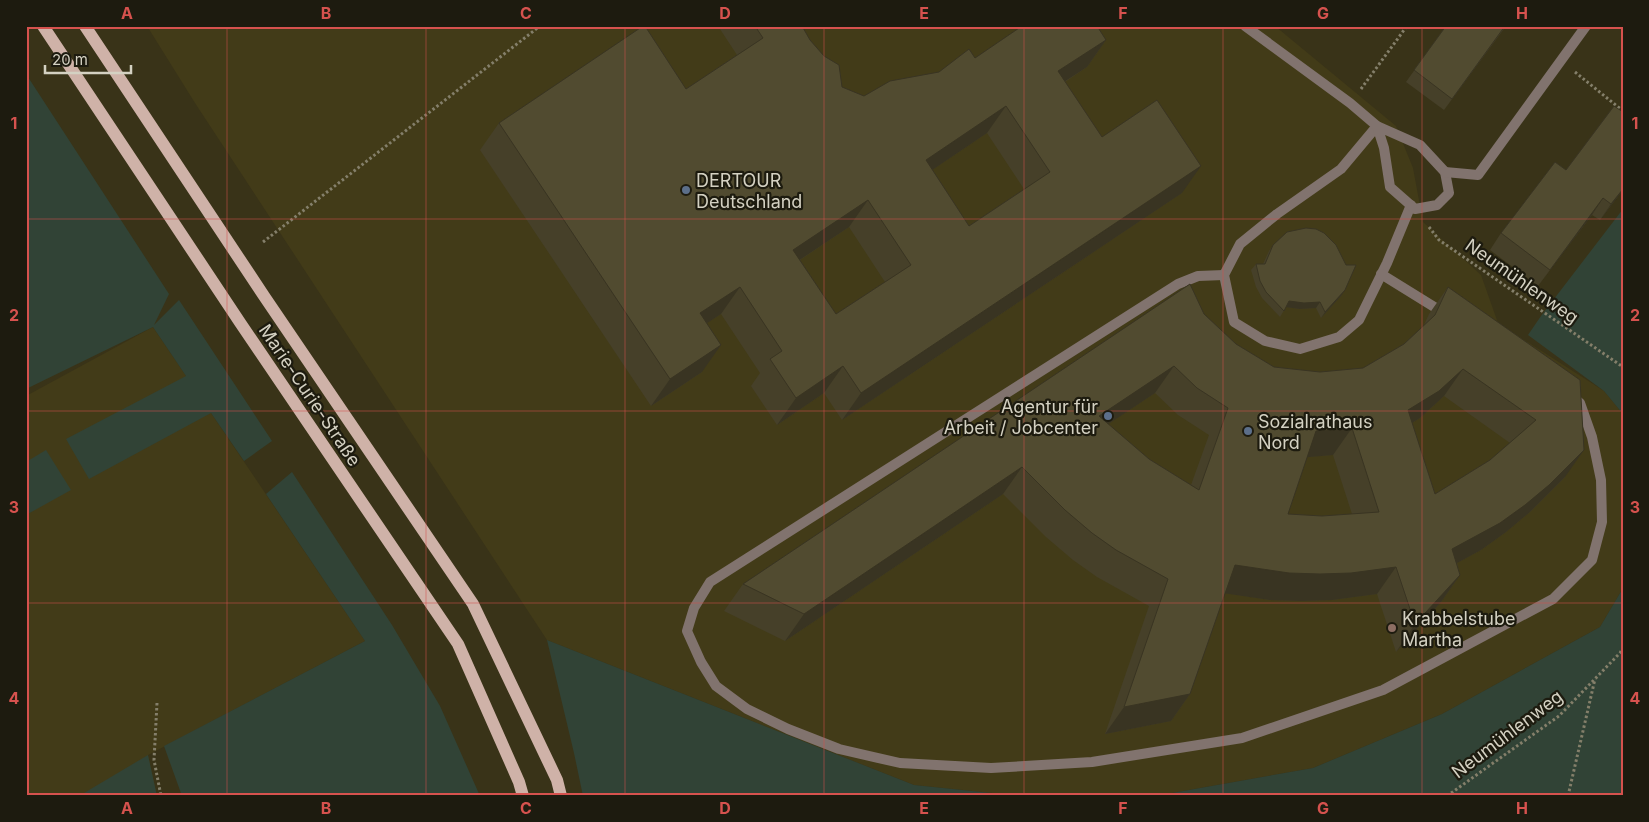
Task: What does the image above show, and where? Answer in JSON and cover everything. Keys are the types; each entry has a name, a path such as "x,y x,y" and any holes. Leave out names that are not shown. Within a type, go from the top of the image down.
{"main road":[{"name":"Marie-Curie-Straße","path":"43,26 241,324 458,644 520,782 523,796"},
{"name":"Marie-Curie-Straße","path":"85,26 264,296 473,604 557,780 561,796"}],"street":[{"path":"1245,26 1350,103 1378,126 1420,145 1446,172 1449,193 1437,205 1413,207 1390,188 1384,148 1378,126"},
{"path":"1446,172 1478,175 1586,26"},
{"path":"1378,126 1341,169 1277,214 1240,244 1224,275 1234,322 1265,341 1300,349 1339,337 1359,320 1413,207"},
{"path":"1381,274 1456,320"},
{"path":"1224,275 1198,276 1178,284 710,582 694,608 686,631 701,662 716,686 747,709 788,729 838,749 900,764 992,768 1092,762 1242,738 1383,690 1553,599 1592,560 1602,522 1601,480 1592,437 1580,403 1568,392"}],"path":[{"path":"263,242 540,26"},
{"path":"1350,103 1407,26"},
{"path":"1561,60 1623,111"},
{"name":"Neumühlenweg","path":"1413,207 1439,240 1623,367"},
{"name":"Neumühlenweg","path":"1447,796 1558,716 1623,648"},
{"path":"1568,796 1595,678"},
{"path":"157,703 154,760 161,796"}],"shaded area":[{"path":"147,26 1275,26 1396,126 1413,168 1423,222 1481,275 1498,323 1604,391 1623,414 1623,588 1600,627 1442,714 1313,768 1155,796 1020,796 914,785 547,640 195,103"},
{"path":"153,327 365,641 148,755 157,796 26,796 26,396"}],"green space":[{"path":"26,74 169,294 154,325 179,300 272,441 244,461 211,413 89,479 66,439 186,376 153,327 26,389"},
{"path":"1623,209 1623,414 1604,391 1528,335"},
{"path":"46,450 71,490 26,515 26,462"},
{"path":"292,472 392,625 440,706 480,796 182,796 164,746 365,641 266,494"},
{"path":"1623,588 1623,796 1155,796 1313,768 1442,714 1600,627"},
{"path":"547,640 914,785 1020,796 583,796"},
{"path":"148,755 157,796 79,796"}],"building":[{"path":"643,26 645,26 686,89 763,38 755,26 802,26 810,40 824,56 839,65 842,87 864,96 890,81 939,72 969,49 975,58 1022,26 1097,26 1106,40 1058,71 1102,137 1157,100 1201,166 861,393 843,366 796,398 770,359 782,351 740,287 700,313 721,345 670,379 499,123","holes":["1006,106 1050,172 969,226 926,160","868,200 911,265 836,314 793,250"]},
{"path":"1446,26 1505,26 1452,99 1414,70"},
{"path":"1614,106 1623,112 1623,189 1611,204 1603,198 1550,270 1501,233 1555,162 1566,170"},
{"path":"1306,228 1316,229 1324,233 1336,245 1346,265 1356,265 1345,290 1325,312 1320,302 1304,303 1289,301 1284,311 1266,292 1260,281 1256,264 1265,264 1273,245 1287,232"},
{"path":"1190,284 1204,314 1236,344 1274,367 1320,372 1363,368 1404,344 1435,315 1448,287 1580,380 1584,450 1549,485 1525,505 1500,523 1452,549 1460,575 1415,624 1396,567 1351,573 1320,574 1289,573 1235,565 1190,694 1124,707 1168,579 1116,550 1092,533 1065,510 1022,467 804,614 743,584","holes":["1174,366 1197,388 1228,408 1199,490 1149,459 1099,416","1463,369 1536,420 1490,460 1435,494 1408,410 1439,391","1352,428 1379,512 1322,516 1288,514 1316,431"]}],"place":[{"name":"DERTOUR Deutschland","path":"686,190"},
{"name":"Agentur für Arbeit / Jobcenter","path":"1108,416"},
{"name":"Sozialrathaus Nord","path":"1248,431"},
{"name":"Krabbelstube Martha","path":"1392,628"}]}
